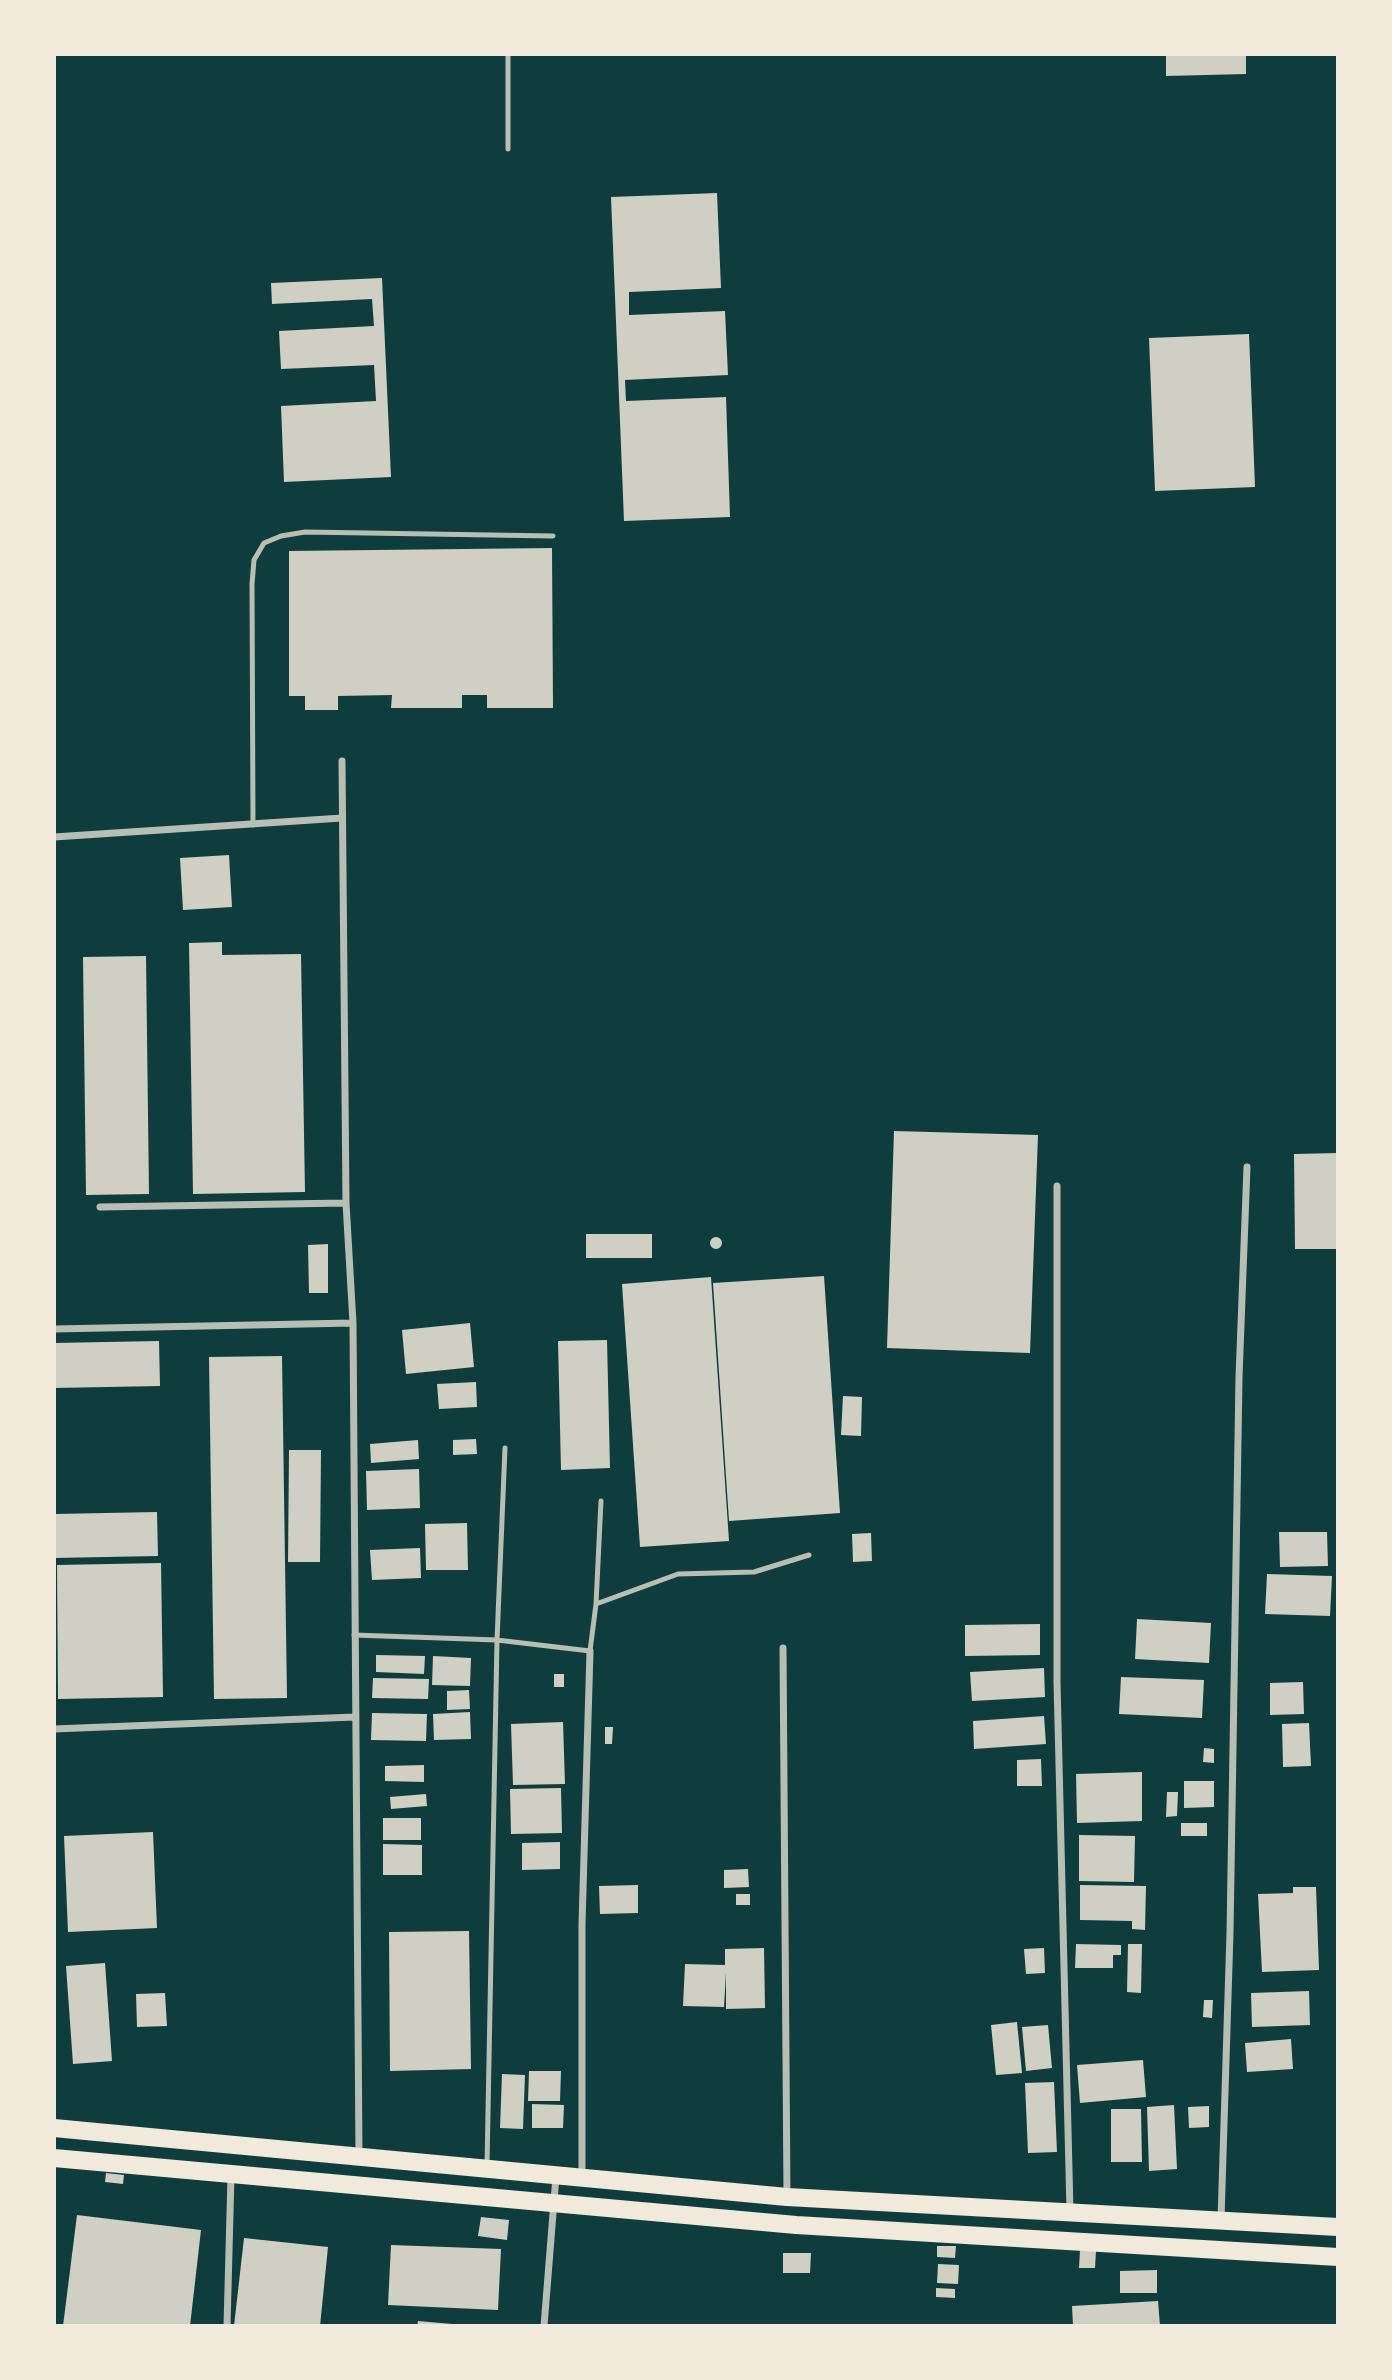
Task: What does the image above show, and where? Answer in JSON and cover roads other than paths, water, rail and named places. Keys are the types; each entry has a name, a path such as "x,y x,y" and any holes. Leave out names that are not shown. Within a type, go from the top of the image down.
{"main road":[{"path":"54,2128 787,2197 1338,2227"},
{"path":"54,2158 796,2225 1338,2257"}],"street":[{"path":"342,761 346,1203 353,1323 359,2156"},
{"path":"54,837 342,818"},
{"path":"1221,2220 1230,1933 1239,1391 1247,1167"},
{"path":"1057,1186 1056,1682 1070,2212"},
{"path":"100,1207 346,1203"},
{"path":"54,1329 353,1323"},
{"path":"783,1648 787,2197"},
{"path":"582,2177 582,1924 590,1651"},
{"path":"54,1729 354,1717"},
{"path":"228,2326 231,2172"},
{"path":"544,2326 556,2175"}],"lane":[{"path":"508,54 508,149"},
{"path":"254,825 252,584 254,560 264,543 281,536 305,532 553,536"},
{"path":"487,2169 497,1640 505,1448"},
{"path":"354,1635 497,1640 590,1651 596,1604 601,1501"},
{"path":"596,1604 678,1574 754,1572 808,1555"}]}
